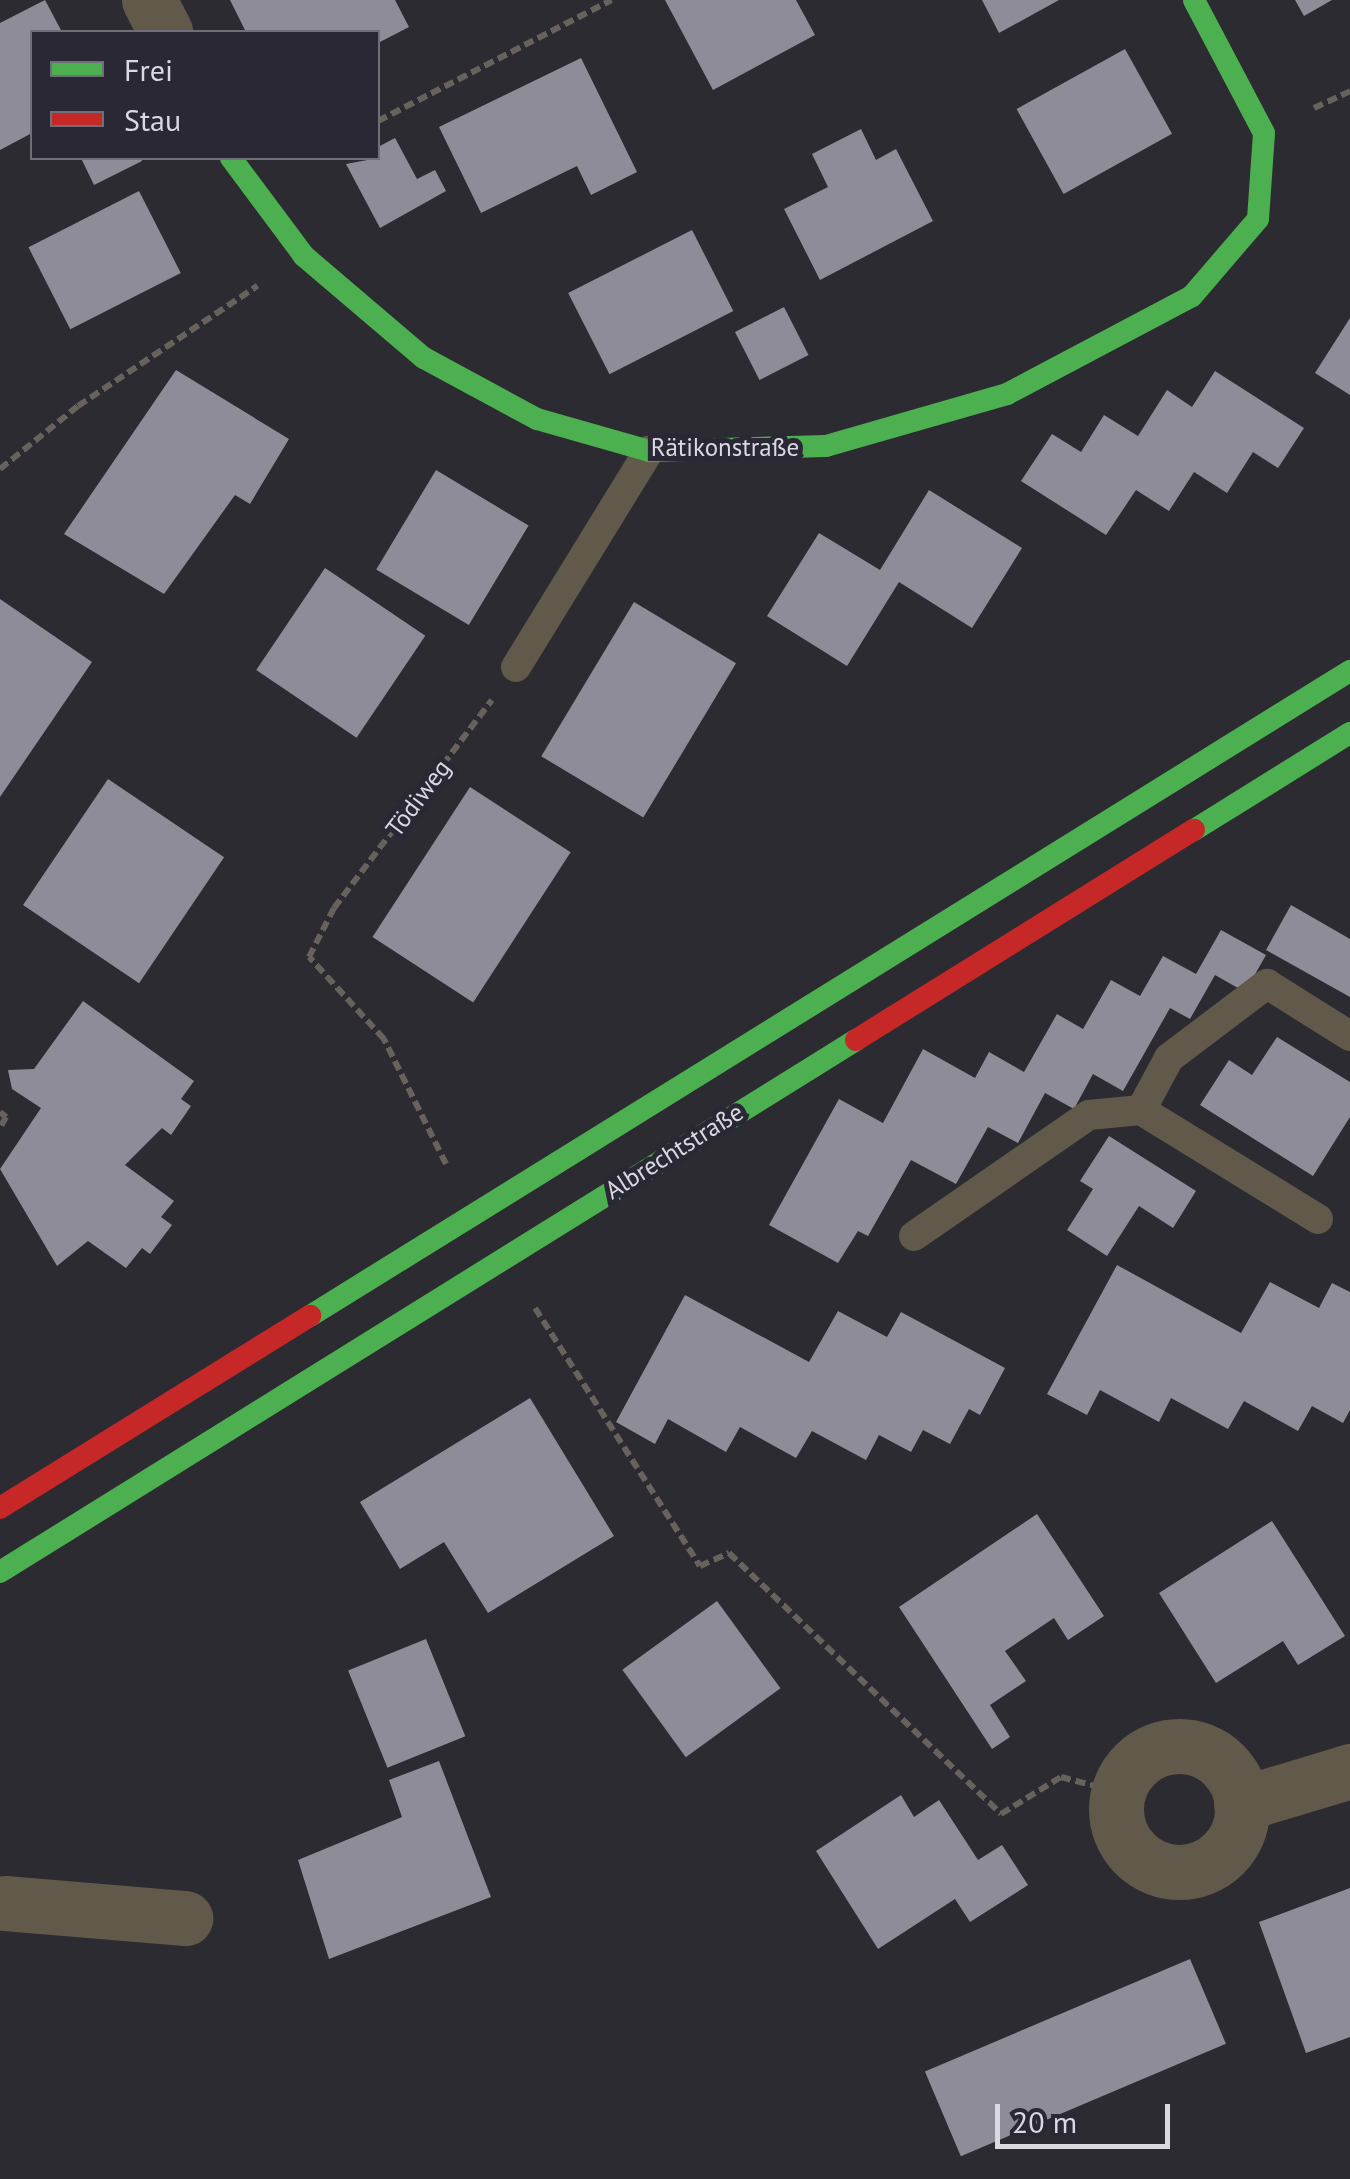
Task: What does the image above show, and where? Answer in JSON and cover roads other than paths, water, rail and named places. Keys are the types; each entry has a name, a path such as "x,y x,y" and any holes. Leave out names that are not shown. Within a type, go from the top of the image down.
{"main road":[{"name":"Rätikonstraße","path":"232,160 304,256 424,358 537,419 649,451 826,446 1007,394 1192,296 1258,219 1264,133 1194,0"},
{"name":"Albrechtstraße","path":"0,1508 1350,671"},
{"name":"Albrechtstraße","path":"0,1572 1350,733"}],"street":[{"path":"149,0 164,30"},
{"path":"1175,1746 1216,1758 1241,1804 1224,1854 1185,1872 1163,1870 1128,1848 1118,1792 1140,1759 1175,1746"},
{"path":"1241,1804 1350,1771"},
{"path":"2,1903 185,1918"}],"lane":[{"path":"516,667 649,451"},
{"path":"1141,1110 1168,1058 1267,984 1350,1036"},
{"path":"914,1236 1089,1116 1141,1110 1318,1219"}]}
